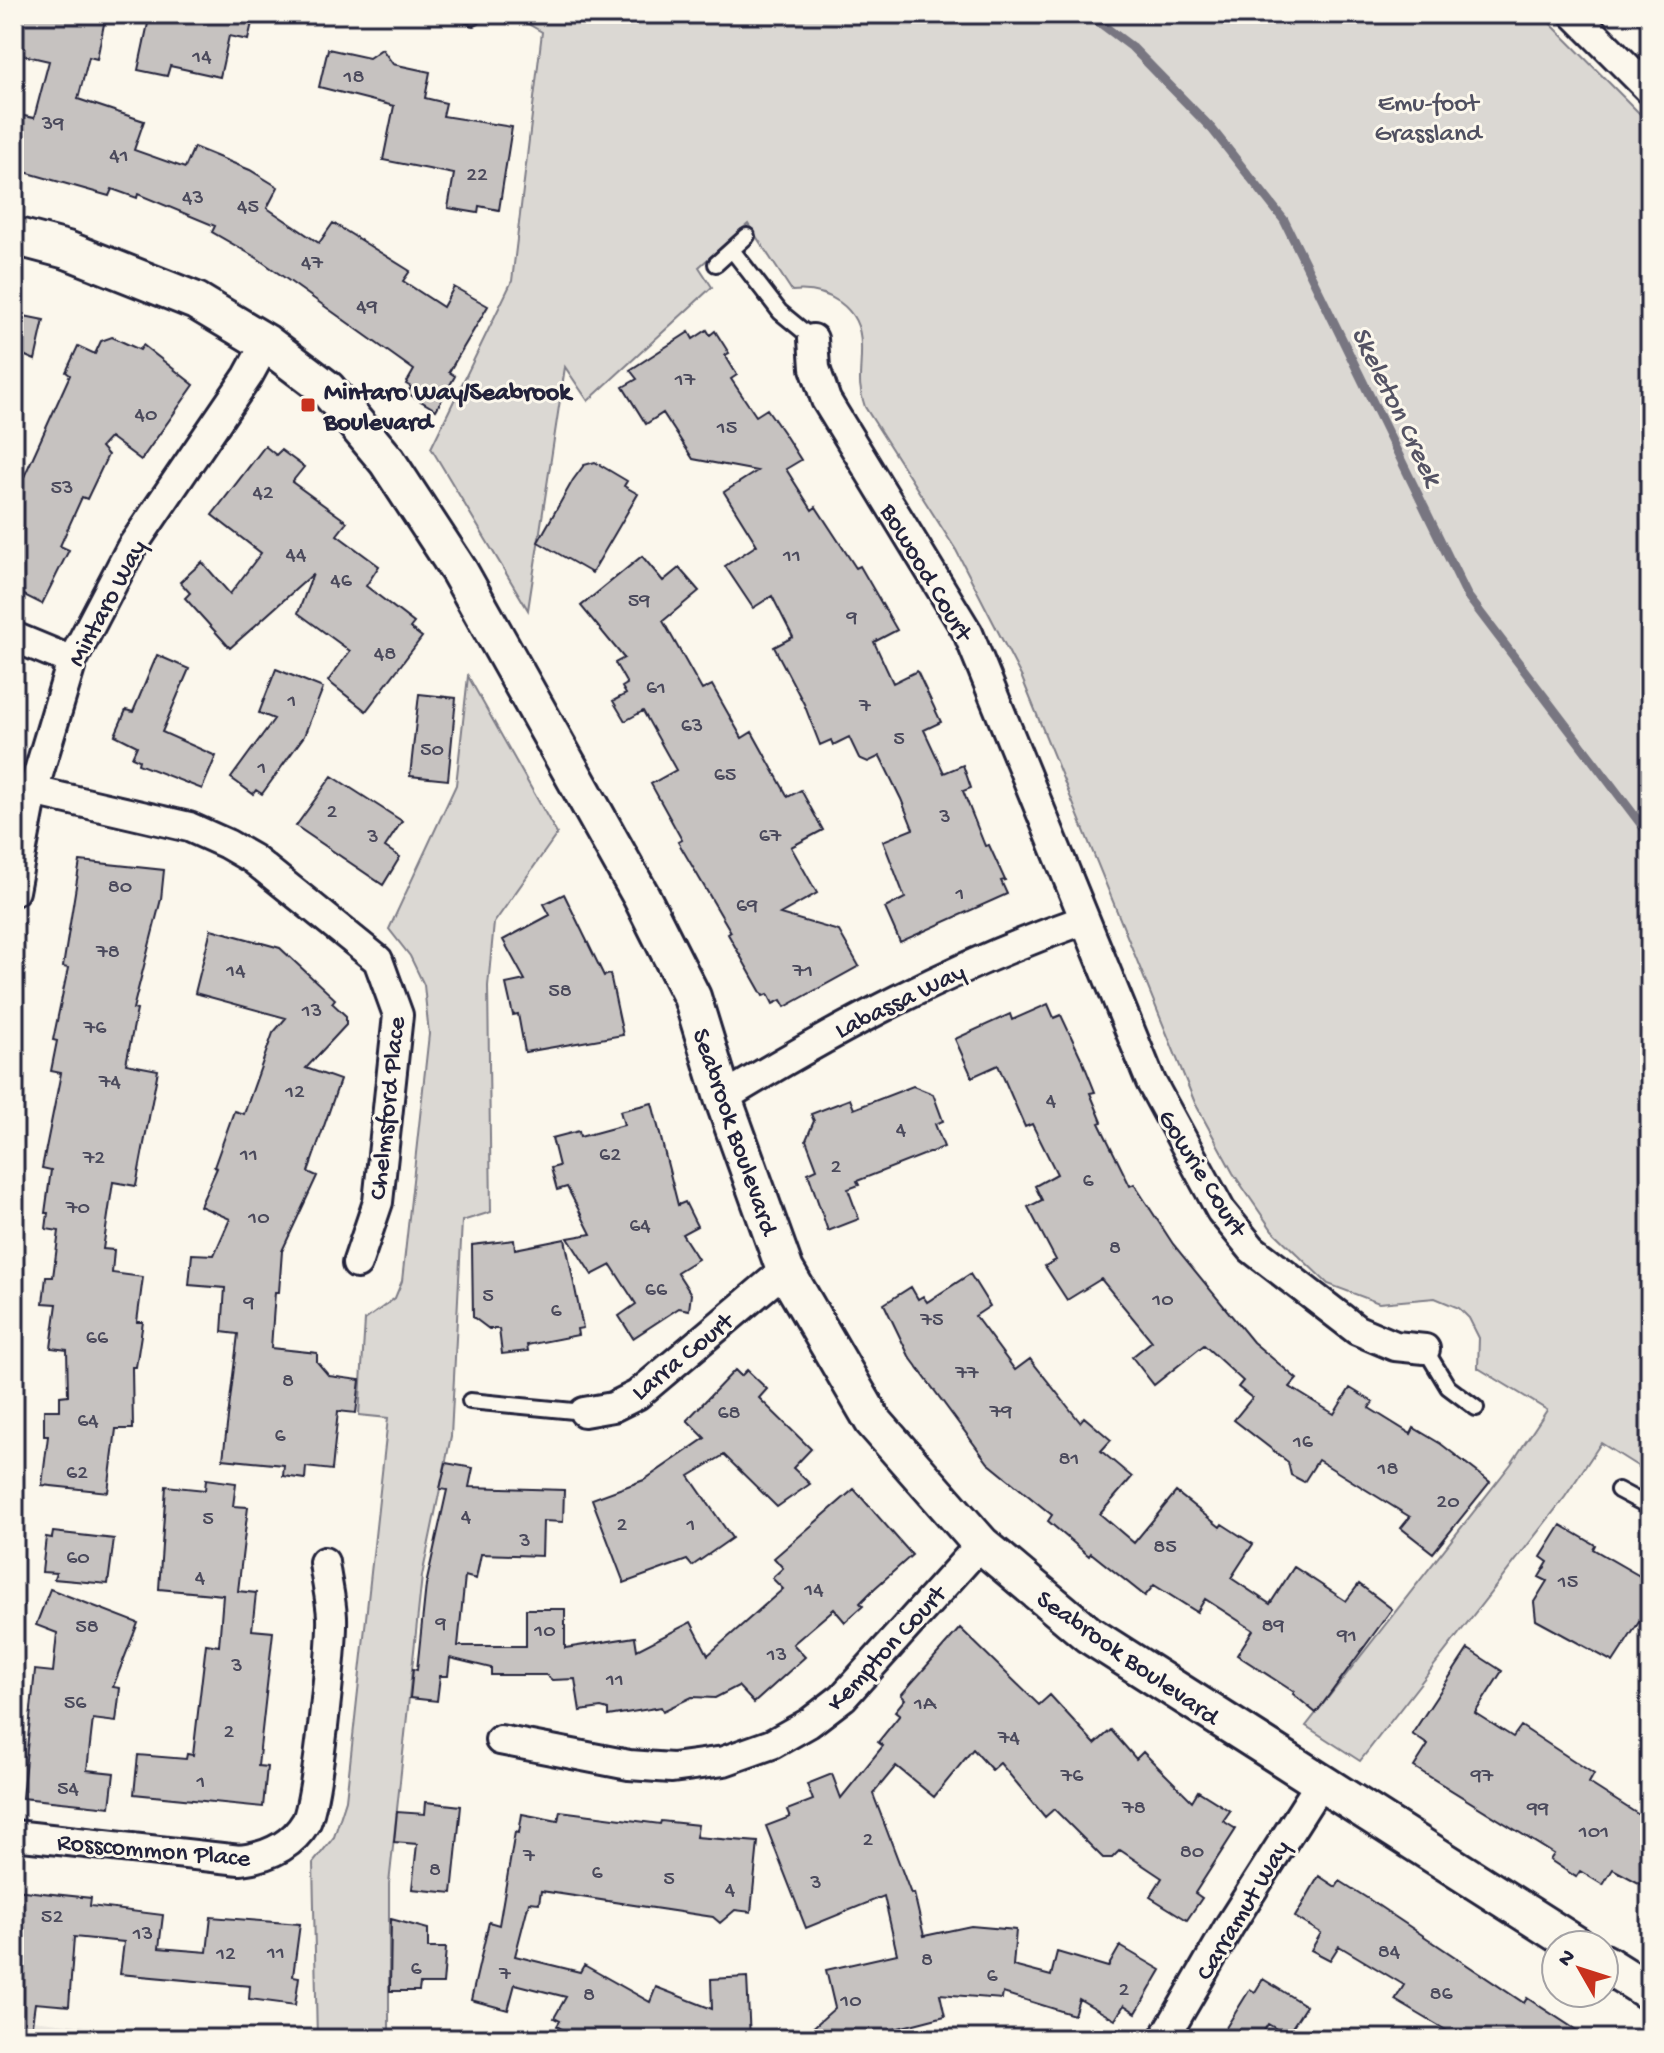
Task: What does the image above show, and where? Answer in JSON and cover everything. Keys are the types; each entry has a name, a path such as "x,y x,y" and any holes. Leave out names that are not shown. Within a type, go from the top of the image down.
{"street":[{"path":"1574,14 1650,90"},
{"name":"Seabrook Boulevard","path":"14,236 67,250 196,301 266,343 327,389 387,461 432,525 667,946 692,997 723,1098 785,1270 873,1421 981,1544 1088,1634 1551,1929"},
{"name":"Bowood Court","path":"813,339 815,368 826,400 968,633 1084,920"},
{"name":"Mintaro Way","path":"14,891 33,791 72,661 131,548 248,376 266,343"},
{"path":"14,637 72,661"},
{"name":"Chelmsford Place","path":"33,791 189,827 227,844 253,859 378,960 398,1015 378,1202 357,1264"},
{"name":"Labassa Way","path":"723,1098 825,1036 920,986 1003,949 1084,920"},
{"name":"Gowrie Court","path":"1084,920 1151,1082 1221,1211 1252,1249 1357,1330 1395,1346 1425,1349"},
{"name":"Larra Court","path":"584,1412 613,1407 637,1395 785,1270"},
{"name":"Kempton Court","path":"500,1740 629,1765 672,1768 724,1761 772,1744 809,1723 843,1697 981,1544"},
{"name":"Rosscommon Place","path":"14,1835 240,1860 267,1857 292,1838 307,1819 315,1786 332,1619 324,1562"},
{"name":"Carramut Way","path":"1164,2039 1230,1925 1321,1782"},
{"path":"1620,1973 1650,1992"}],"lane":[{"path":"716,264 747,236"},
{"name":"Bowood Court","path":"732,250 780,312 813,339"},
{"name":"Gowrie Court","path":"1425,1349 1448,1387 1476,1408"},
{"name":"Larra Court","path":"470,1401 584,1412"},
{"path":"1618,1490 1650,1507"}],"shaded area":[{"path":"14,2018 203,2039 14,2039"}],"green space":[{"name":"Emu-foot Grassland","path":"511,14 1541,14 1650,124 1650,1474 1601,1443 1565,1497 1360,1761 1306,1726 1511,1464 1547,1410 1478,1368 1479,1338 1469,1318 1459,1308 1435,1298 1379,1303 1328,1284 1272,1230 1233,1173 1195,1103 1022,678 956,550 865,407 860,383 861,345 855,320 840,302 829,296 818,292 792,291 748,224 699,267 712,287 588,401 565,367 528,610 431,448 512,281 542,32"},
{"path":"468,676 557,834 494,923 488,986 491,1212 462,1221 451,1436 422,1576 389,1884 389,2039 317,2039 313,1863 334,1837 346,1800 388,1418 359,1415 365,1320 395,1298 402,1281 429,1034 424,985 410,956 389,929 456,785"}],"building":[{"path":"14,14 106,14 97,59 89,57 78,99 144,121 134,150 185,168 194,147 250,170 278,187 267,208 319,243 333,223 410,271 403,281 443,307 454,287 488,306 449,372 455,376 436,410 407,393 411,387 406,384 414,370 257,258 212,232 215,226 138,194 137,198 112,189 109,196 14,169 14,114 34,118 49,61 14,53"},
{"path":"150,14 254,14 248,40 229,36 220,77 170,66 167,76 138,70"},
{"path":"328,49 369,58 382,49 393,64 430,72 425,98 446,103 443,116 512,127 499,210 479,206 478,213 448,208 454,174 383,160 394,106 319,87"},
{"path":"14,314 44,320 35,360 14,351"},
{"path":"707,330 710,335 715,331 729,353 725,355 737,375 731,379 756,416 767,409 801,460 786,469 812,510 816,507 856,568 860,566 897,630 874,642 893,683 917,671 941,722 924,730 944,773 963,765 971,788 963,791 985,846 989,845 1005,880 1001,881 1007,894 900,942 885,908 905,898 883,841 913,829 901,799 880,756 868,762 859,758 849,737 833,745 831,740 820,745 804,704 774,647 793,637 772,596 753,608 725,566 757,545 724,492 757,471 693,459 663,413 646,424 623,387 637,379 630,370 689,332 693,339"},
{"path":"112,337 140,350 143,345 194,385 141,460 110,437 101,447 108,455 87,499 82,497 60,546 69,550 42,604 14,590 14,499 70,375 66,372 78,346 95,354 101,341"},
{"path":"265,446 276,455 281,450 304,467 292,482 347,522 337,535 379,566 366,586 414,623 410,628 422,637 366,711 328,681 350,651 298,613 313,574 230,648 185,598 190,593 180,582 202,562 230,594 261,553 212,515"},
{"path":"595,462 627,481 624,486 638,494 592,573 538,542 573,480 584,465"},
{"path":"642,556 663,581 679,568 699,591 663,621 702,690 712,685 742,738 752,732 788,797 801,790 823,830 791,847 817,893 780,914 839,931 859,966 785,1007 781,1000 773,1004 768,994 763,996 728,934 731,932 678,842 682,840 651,784 676,770 643,711 625,721 613,701 626,694 622,687 627,684 615,663 624,658 581,606"},
{"path":"157,655 189,669 162,732 216,756 202,789 138,764 139,760 132,757 137,746 115,735 126,710 133,712"},
{"path":"276,669 323,688 304,736 262,794 256,790 253,794 231,778 274,719 259,713"},
{"path":"419,694 456,698 448,780 410,776"},
{"path":"332,776 402,821 385,847 400,857 383,885 296,826"},
{"path":"80,861 164,870 161,899 133,1009 137,1010 126,1064 158,1070 136,1186 113,1182 103,1249 114,1250 112,1273 143,1277 137,1322 143,1322 136,1367 132,1367 133,1429 116,1429 108,1492 42,1485 48,1436 44,1436 44,1410 60,1410 60,1396 68,1395 67,1350 51,1348 57,1304 43,1303 46,1277 53,1277 59,1231 46,1229 51,1170 42,1168 61,1073 51,1071 57,1041 53,1040 68,968 63,967"},
{"path":"564,894 604,976 610,974 623,1035 525,1052 518,1014 513,1015 506,984 525,980 503,940 550,915 544,904"},
{"path":"211,929 280,948 335,999 332,1003 346,1016 346,1025 306,1068 340,1080 308,1172 317,1176 282,1251 279,1292 275,1292 271,1348 317,1353 317,1362 329,1376 360,1380 356,1413 338,1411 332,1470 306,1467 305,1479 283,1476 284,1465 223,1459 238,1334 222,1332 225,1288 189,1285 192,1254 214,1255 230,1219 200,1206 217,1168 214,1167 234,1111 244,1114 273,1033 286,1018 195,993"},
{"path":"1048,1004 1054,1018 1061,1015 1083,1062 1095,1092 1090,1093 1102,1122 1099,1123 1130,1186 1134,1184 1173,1244 1253,1342 1297,1379 1290,1387 1334,1414 1350,1388 1373,1402 1369,1408 1411,1434 1414,1428 1441,1444 1490,1482 1433,1553 1401,1528 1410,1517 1318,1460 1304,1482 1291,1475 1288,1462 1234,1420 1252,1398 1238,1387 1243,1381 1204,1345 1154,1385 1132,1357 1152,1341 1101,1279 1067,1300 1045,1266 1056,1260 1028,1207 1042,1200 1035,1186 1057,1174 1032,1124 1025,1127 998,1065 972,1077 955,1039 1010,1014 1012,1020"},
{"path":"913,1086 933,1094 943,1121 935,1124 944,1147 857,1181 859,1185 848,1189 859,1219 828,1231 808,1173 817,1169 806,1140 814,1121 811,1114 850,1099 854,1109"},
{"path":"652,1103 678,1205 685,1202 697,1226 682,1234 698,1259 677,1272 691,1294 689,1310 679,1308 633,1338 619,1316 636,1304 611,1265 592,1275 568,1238 591,1234 567,1187 557,1190 551,1168 559,1166 552,1138 579,1131 580,1137 624,1125 620,1111"},
{"path":"565,1239 583,1328 577,1329 578,1335 527,1345 528,1351 502,1354 499,1329 489,1329 473,1317 472,1245 514,1240 515,1249"},
{"path":"970,1274 990,1306 975,1316 1015,1370 1030,1359 1080,1422 1084,1417 1111,1440 1101,1451 1132,1477 1100,1514 1134,1543 1176,1492 1220,1527 1222,1524 1253,1544 1231,1578 1270,1604 1294,1567 1346,1601 1359,1584 1392,1609 1316,1713 1294,1692 1237,1655 1253,1630 1205,1599 1197,1612 1154,1585 1145,1596 1091,1553 1089,1556 1048,1521 1052,1515 988,1463 909,1356 884,1304 911,1287 918,1299 923,1296 927,1302"},
{"path":"735,1370 741,1376 747,1370 767,1389 759,1398 811,1449 793,1468 810,1484 777,1507 724,1455 689,1476 732,1538 692,1566 687,1560 624,1583 592,1499 644,1480 705,1438 687,1420"},
{"path":"446,1463 473,1468 469,1487 564,1490 563,1522 543,1521 542,1556 481,1554 476,1579 465,1576 458,1646 526,1646 526,1609 565,1609 565,1648 635,1637 637,1650 691,1622 708,1655 783,1589 772,1578 783,1568 774,1558 854,1489 912,1555 860,1603 863,1606 845,1622 834,1609 793,1644 805,1657 754,1703 738,1686 715,1698 692,1697 663,1711 661,1707 608,1716 608,1710 601,1708 580,1711 575,1679 552,1680 546,1675 491,1675 491,1668 450,1658 448,1676 440,1676 437,1701 410,1698 413,1669 417,1670 426,1585 447,1490 440,1489"},
{"path":"206,1479 236,1483 233,1506 248,1507 238,1591 256,1593 252,1630 273,1632 258,1766 267,1767 263,1807 134,1794 138,1755 186,1759 187,1754 193,1755 206,1644 219,1646 223,1595 159,1589 166,1486 205,1490"},
{"path":"1561,1525 1595,1545 1593,1549 1650,1582 1650,1628 1639,1622 1613,1662 1536,1620 1534,1602 1547,1581 1539,1577 1548,1562 1541,1557"},
{"path":"53,1532 114,1539 108,1584 54,1579 56,1573 42,1572 46,1537 52,1538"},
{"path":"50,1589 138,1623 113,1687 120,1688 116,1722 93,1719 87,1770 114,1773 110,1807 22,1798 35,1670 53,1672 57,1633 36,1625"},
{"path":"960,1628 1039,1705 1050,1695 1095,1744 1111,1730 1136,1759 1143,1752 1192,1801 1198,1791 1230,1811 1223,1821 1236,1829 1195,1893 1202,1898 1187,1920 1150,1897 1162,1878 1120,1850 1112,1858 1103,1858 1054,1809 1045,1817 1000,1763 992,1770 973,1749 934,1797 896,1766 873,1794 911,1894 914,1893 924,1936 971,1926 1016,1930 1013,1966 1051,1976 1057,1952 1108,1967 1120,1946 1161,1970 1136,2013 1124,2005 1115,2020 1079,1999 1074,2015 1003,1993 1002,1999 940,1994 945,2016 887,2031 889,2039 800,2039 835,2008 826,1970 897,1954 884,1896 806,1928 766,1826 790,1817 787,1810 813,1800 807,1784 832,1774 841,1798 883,1746 878,1742 900,1715 895,1711 905,1699 901,1695"},
{"path":"1468,1649 1502,1671 1475,1713 1513,1737 1521,1726 1594,1774 1589,1783 1650,1822 1650,1889 1613,1869 1603,1885 1580,1871 1576,1877 1550,1860 1554,1854 1414,1767 1428,1745 1412,1734"},
{"path":"426,1802 461,1806 452,1893 412,1889 417,1844 394,1842 397,1812 425,1814"},
{"path":"560,1811 660,1824 661,1821 698,1825 696,1837 758,1842 751,1912 735,1910 720,1923 713,1917 541,1891 539,1903 529,1902 515,1956 580,1972 584,1965 650,2002 656,1987 712,2009 711,1979 747,1977 750,2039 578,2039 557,2026 560,2021 554,2018 566,1997 515,1984 508,2010 471,2000 489,1922 499,1925 515,1832 519,1833 522,1814 558,1821"},
{"path":"1319,1876 1336,1887 1340,1881 1524,2003 1527,1998 1590,2039 1461,2039 1395,2000 1404,1985 1339,1946 1330,1960 1311,1950 1321,1933 1295,1917"},
{"path":"14,1890 91,1898 90,1906 163,1915 159,1948 207,1952 211,1917 300,1924 293,1976 299,1977 295,2005 249,1999 250,1986 120,1974 124,1942 74,1937 69,2006 35,2003 30,2039 14,2039"},
{"path":"391,1919 428,1929 428,1948 446,1948 443,1984 420,1984 419,1991 390,1991"},
{"path":"1263,1979 1306,2006 1287,2035 1268,2024 1259,2039 1219,2039 1250,1989 1255,1992"}],"waterway":[{"name":"Skeleton Creek","path":"1088,14 1132,47 1212,129 1284,220 1467,595 1650,836"}],"place":[{"name":"Mintaro Way/Seabrook Boulevard","path":"308,405"}]}
